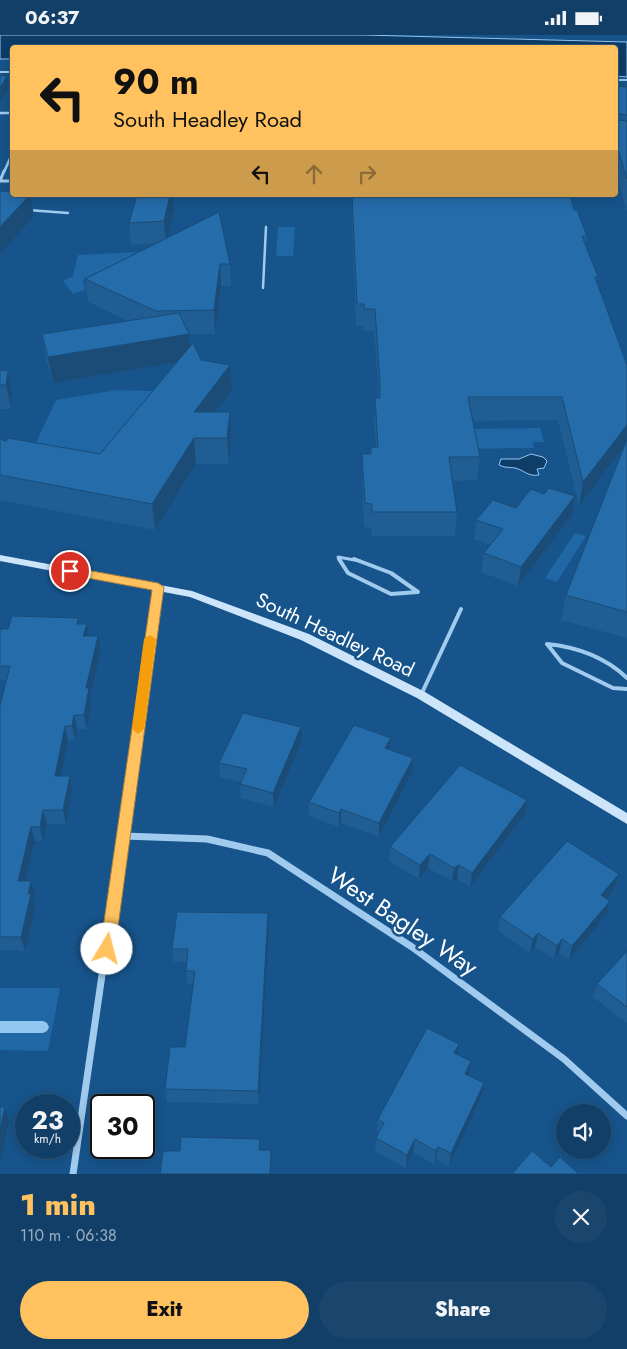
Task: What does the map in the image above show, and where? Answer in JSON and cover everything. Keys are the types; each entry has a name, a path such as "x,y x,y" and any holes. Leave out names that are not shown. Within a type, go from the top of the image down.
{"street":[{"path":"0,181 10,158"},
{"name":"South Headley Road","path":"0,558 192,594 305,637 420,695 627,819"},
{"path":"73,1174 124,836 158,587"},
{"name":"West Bagley Way","path":"124,836 206,839 268,853 420,953 564,1059 627,1116"}],"lane":[{"path":"20,209 68,213"},
{"path":"263,288 266,227"},
{"path":"338,557 357,558 395,574 418,592 391,594 348,573 338,557"},
{"path":"420,695 461,609"},
{"path":"627,678 618,668 568,646 547,644 562,663 613,688 627,689"}],"shaded area":[{"path":"0,35 364,35 627,42 627,77 618,76 618,45 10,45 10,59 0,59"},
{"path":"278,227 295,227 293,256 276,256"},
{"path":"157,251 116,270 95,273 83,280 85,290 73,294 63,281 73,276 78,255"},
{"path":"117,390 152,391 150,397 99,458 33,449 56,400"},
{"path":"540,428 544,442 533,442 534,448 461,449 457,429"},
{"path":"531,454 543,457 547,461 544,468 537,469 539,475 532,475 515,468 499,465 501,459 519,459"},
{"path":"575,533 586,536 557,582 545,578"},
{"path":"0,988 60,988 48,1051 0,1050"}],"building":[{"path":"0,76 7,76 0,88"},
{"path":"618,86 627,87 627,115 618,114"},
{"path":"618,120 627,121 627,179 618,150"},
{"path":"0,191 10,192 10,197 28,197 0,227"},
{"path":"136,197 170,197 164,221 129,223"},
{"path":"352,197 571,197 574,210 577,210 587,236 582,236 598,277 595,277 627,365 627,425 583,482 562,397 468,397 480,457 449,457 457,512 372,512 372,504 365,503 362,454 371,454 371,447 378,447 375,398 380,398 380,383 375,309 364,309 364,304 357,304"},
{"path":"219,212 230,264 220,264 214,310 156,311 85,279"},
{"path":"179,313 189,334 48,357 42,334"},
{"path":"193,343 201,360 230,365 194,412 230,412 227,438 194,438 152,504 0,475 0,439 6,441 8,438 100,454"},
{"path":"0,370 8,371 6,385 0,385"},
{"path":"627,439 627,612 566,595"},
{"path":"549,488 575,496 521,567 484,553 503,529 476,520 493,500 516,508 531,489 544,494"},
{"path":"12,616 78,618 77,624 87,624 83,636 98,636 86,688 89,688 84,715 74,715 72,726 65,726 55,776 70,776 63,810 43,810 40,827 31,827 18,881 31,881 28,894 31,894 21,937 0,937 0,706 10,666 0,666 0,629 8,629"},
{"path":"243,713 301,727 273,793 240,784 247,769 219,763"},
{"path":"354,725 391,738 385,748 413,758 379,823 341,809 339,813 309,802"},
{"path":"460,765 527,800 472,873 459,865 454,868 430,854 420,865 390,847"},
{"path":"567,841 619,874 601,895 610,901 572,946 562,939 557,946 538,933 533,939 500,917"},
{"path":"177,912 268,913 258,1091 165,1089 170,1047 185,1047 195,971 186,971 188,949 172,949"},
{"path":"627,951 627,1007 597,984"},
{"path":"427,1028 459,1044 454,1053 471,1061 465,1074 484,1083 451,1153 438,1147 436,1151 415,1139 407,1155 376,1138 384,1123 378,1119"},
{"path":"0,1107 5,1107 0,1129"},
{"path":"181,1137 260,1139 259,1150 271,1150 270,1174 160,1174 163,1151 180,1151"},
{"path":"532,1151 551,1167 558,1159 562,1159 579,1174 512,1174"}],"waterway":[{"path":"0,1027 43,1027"}],"slow traffic":[{"path":"138,729 150,639"}],"route":[{"path":"70,571 158,587 107,949"}]}
